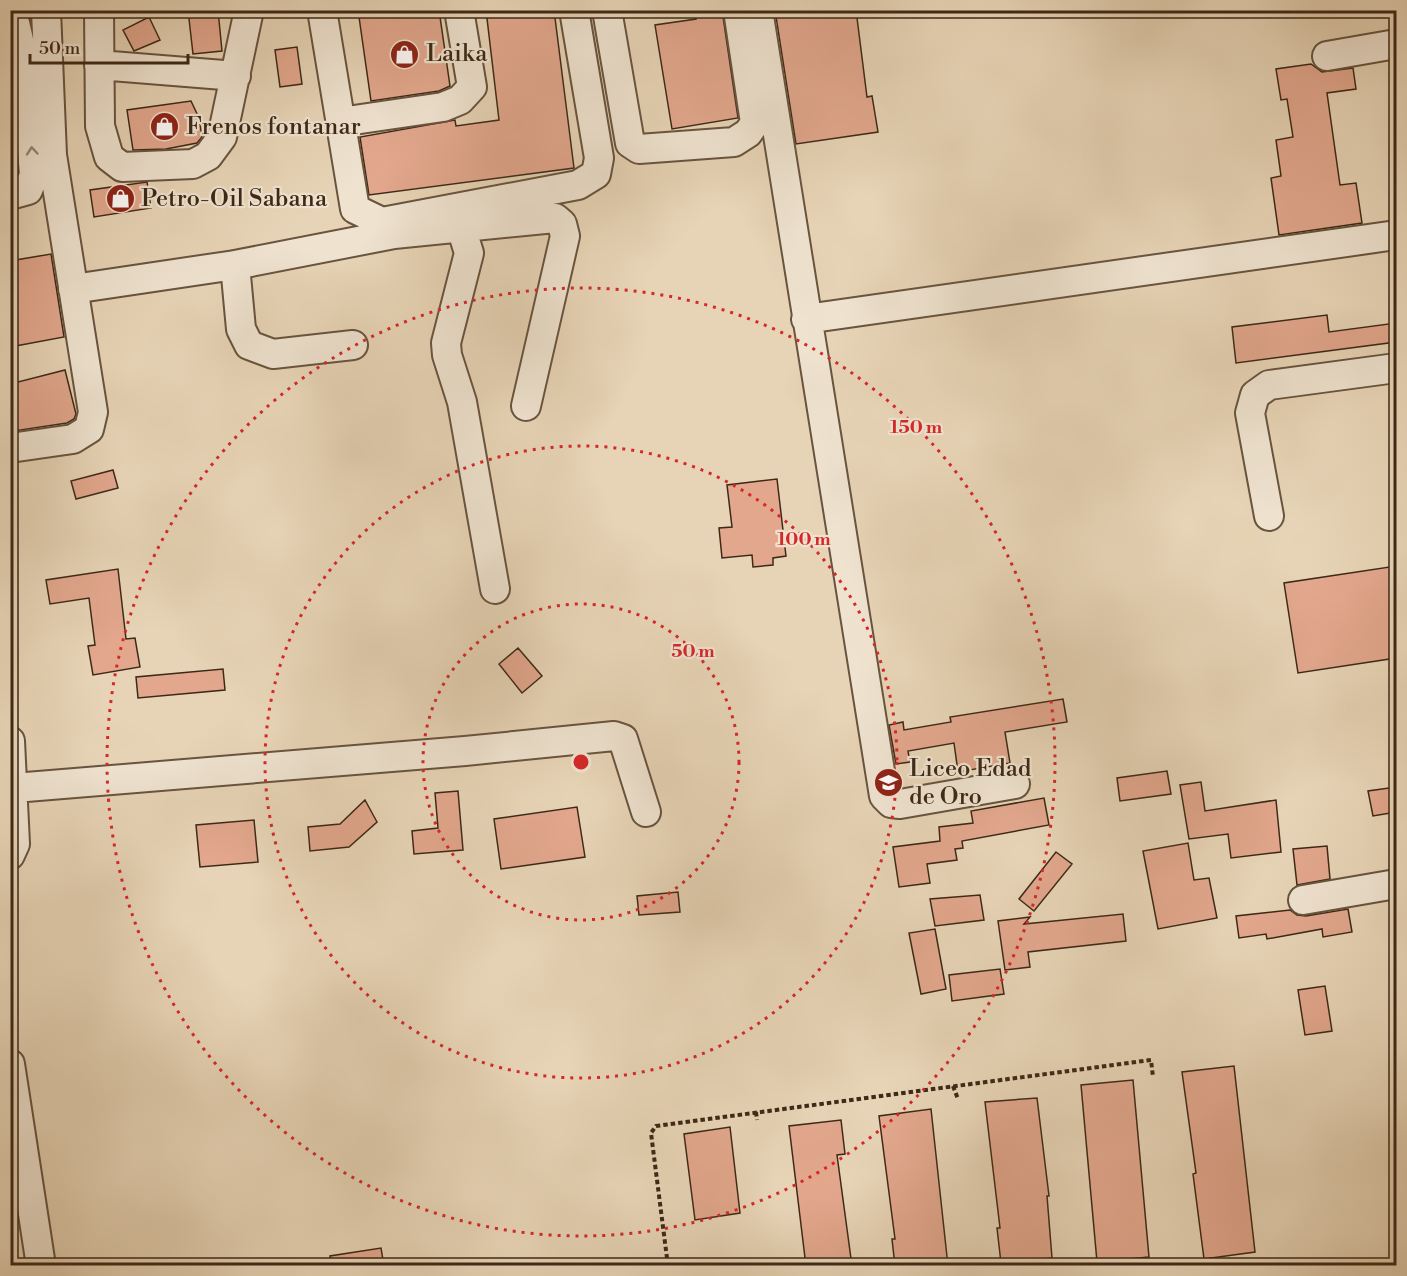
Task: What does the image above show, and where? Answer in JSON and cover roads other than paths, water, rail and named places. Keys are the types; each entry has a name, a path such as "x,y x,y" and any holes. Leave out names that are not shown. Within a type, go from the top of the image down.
{"street":[{"path":"10,195 28,190 34,175 37,73 46,10"},
{"path":"99,10 100,126 109,157 122,167 193,164 208,156 222,137 249,10"},
{"path":"322,10 355,209 382,222 578,186 596,174 599,158 574,10"},
{"path":"340,122 443,107 460,100 472,87 459,10"},
{"path":"607,10 630,143 639,149 734,142 748,133 755,123 738,10"},
{"path":"758,10 884,796 891,803 900,804 1015,784"},
{"path":"10,23 15,23 37,73 93,412 89,429 74,439 10,448"},
{"path":"1327,56 1396,44"},
{"path":"99,65 236,75"},
{"path":"73,290 235,265 394,234 547,218 559,221 564,230 563,245 526,406"},
{"path":"461,227 469,253 446,343 447,355 462,402 495,589"},
{"path":"806,319 1396,234"},
{"path":"235,265 241,329 249,345 273,354 353,345"},
{"path":"1269,516 1250,413 1255,395 1269,386 1396,368"},
{"path":"14,788 465,751 614,736 623,740 646,812"},
{"path":"10,741 15,844 10,855"},
{"path":"1303,900 1396,884"},
{"path":"10,1064 41,1266"}],"place":[{"name":"Laika","path":"405,54"},
{"name":"Frenos fontanar","path":"165,127"},
{"name":"Petro-Oil Sabana","path":"120,199"},
{"name":"Liceo Edad de Oro","path":"888,783"}]}
